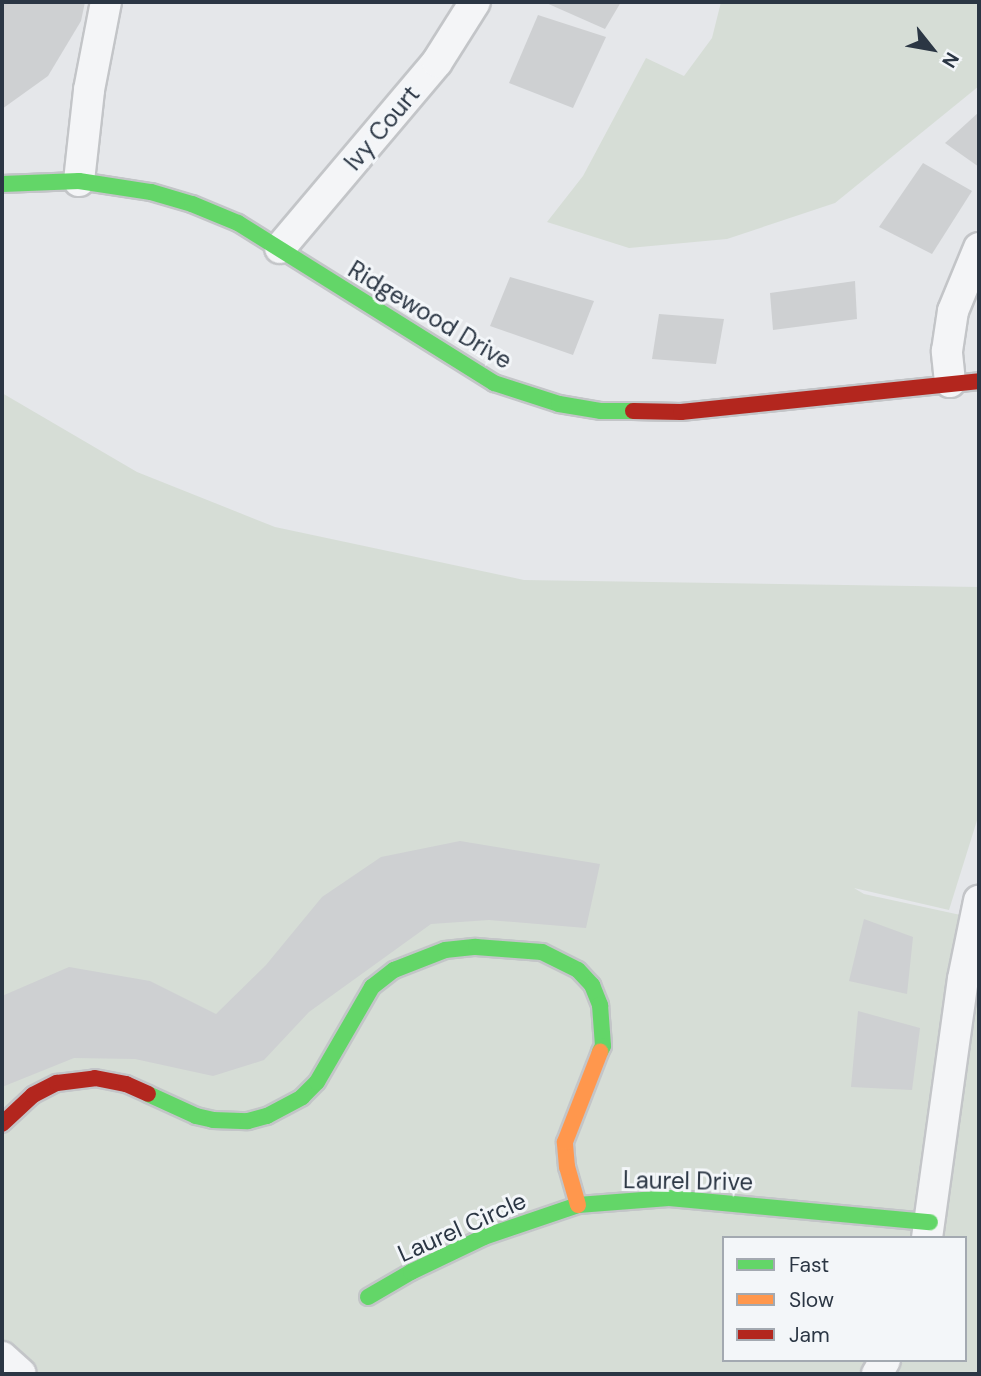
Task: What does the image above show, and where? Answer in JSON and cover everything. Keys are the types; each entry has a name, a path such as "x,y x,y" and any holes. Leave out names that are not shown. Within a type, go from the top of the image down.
{"street":[{"path":"79,181 89,90 106,2"},
{"name":"Ivy Court","path":"280,248 437,62 475,2"},
{"name":"Ridgewood Drive","path":"2,184 79,181 151,192 192,204 238,223 494,383 559,404 601,411 681,412 979,381"},
{"path":"950,382 947,351 953,311 979,248"},
{"path":"929,1230 963,979 979,901"},
{"path":"2,1124 33,1095 57,1083 95,1078 127,1084 196,1116 213,1120 248,1121 267,1116 302,1097 317,1082 372,987 394,970 445,950 515,947 542,952 578,970 592,985 600,1005 603,1046 565,1142 567,1167 578,1205"},
{"name":"Laurel Drive","path":"578,1205 669,1198 710,1200 929,1230"},
{"name":"Laurel Circle","path":"368,1297 411,1272 484,1237 578,1205"},
{"path":"2,1357 21,1374"}],"shaded area":[{"path":"721,2 979,2 979,86 835,203 727,239 629,248 547,222 583,176 646,58 684,76 712,38"},
{"path":"2,393 137,472 275,527 524,580 979,587 979,814 949,910 854,888 864,894 979,919 979,1374 2,1374"}],"building":[{"path":"2,2 85,2 81,21 48,76 2,109"},
{"path":"544,2 621,2 605,29"},
{"path":"538,15 606,37 573,108 509,83"},
{"path":"979,112 979,167 945,143"},
{"path":"923,163 972,191 932,254 879,227"},
{"path":"510,277 594,301 573,355 490,326"},
{"path":"855,281 857,319 773,330 770,293"},
{"path":"659,314 724,319 716,364 652,359"},
{"path":"460,841 600,864 586,928 489,920 431,924 309,1012 264,1060 213,1076 135,1059 74,1058 2,1087 2,996 69,967 150,981 216,1014 266,965 322,897 381,857"},
{"path":"864,919 913,937 907,994 849,981"},
{"path":"858,1011 920,1028 912,1090 851,1087"}],"traffic: fast":[{"path":"2,184 79,181 151,192 192,204 238,223 494,383 559,404 601,411 633,411"},
{"path":"148,1094 196,1116 213,1120 248,1121 267,1116 302,1097 317,1082 372,987 394,970 445,950 476,947 542,952 578,970 592,985 600,1005 603,1046 600,1052"},
{"path":"368,1297 411,1272 484,1237 578,1205 669,1198 930,1222"}],"traffic: slow":[{"path":"578,1205 567,1167 565,1142 600,1052"}],"traffic: jam":[{"path":"633,411 681,412 979,381"},
{"path":"2,1124 33,1095 57,1083 95,1078 126,1084 148,1094"}]}
